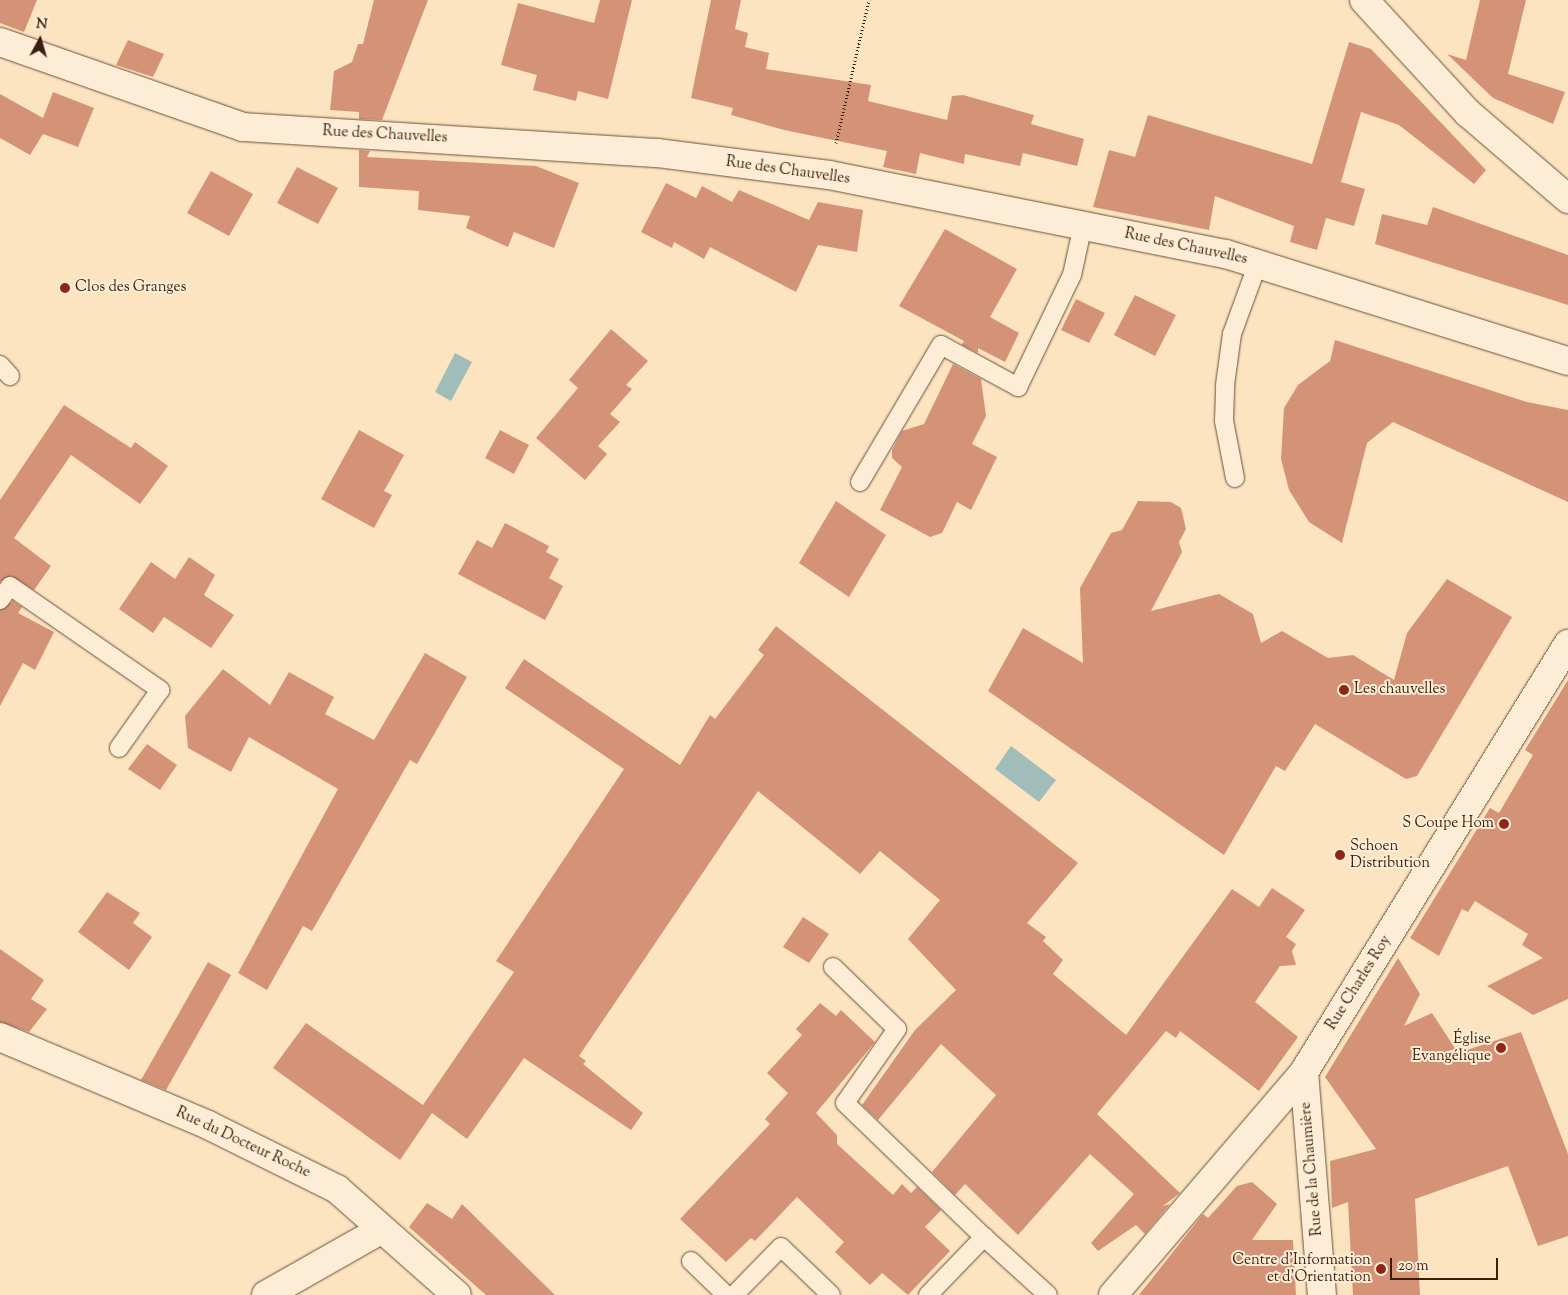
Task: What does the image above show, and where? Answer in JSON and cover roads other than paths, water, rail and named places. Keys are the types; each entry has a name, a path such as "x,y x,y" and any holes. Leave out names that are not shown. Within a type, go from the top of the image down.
{"street":[{"path":"1364,0 1468,114 1568,199"},
{"name":"Rue des Chauvelles","path":"0,42 243,127 616,148 829,175 1084,225 1258,263 1568,361"},
{"name":"Rue Charles Roy","path":"1112,1295 1304,1072 1568,644"},
{"name":"Rue du Docteur Roche","path":"0,1037 208,1125 337,1189 457,1295"},
{"name":"Rue de la Chaumière","path":"1304,1072 1322,1295"},
{"path":"266,1295 382,1229"}],"lane":[{"path":"860,482 941,345 1018,387 1072,275 1084,225"},
{"path":"1235,478 1224,420 1225,385 1232,334 1258,263"},
{"path":"0,600 10,586 160,690 119,748"},
{"path":"833,967 897,1029 845,1104 984,1237 1048,1295"},
{"path":"928,1295 984,1237"},
{"path":"734,1295 781,1247 832,1295"},
{"path":"691,1260 726,1295"}],"water":[{"path":"455,353 472,362 451,401 435,392"},
{"path":"1011,746 1056,780 1039,802 995,769"}],"place":[{"name":"Clos des Granges","path":"65,288"},
{"name":"Les chauvelles","path":"1344,690"},
{"name":"S Coupe Hom","path":"1504,824"},
{"name":"Schoen Distribution","path":"1340,855"},
{"name":"Église Evangélique","path":"1501,1048"},
{"name":"Centre d'Information et d'Orientation","path":"1381,1269"}]}
